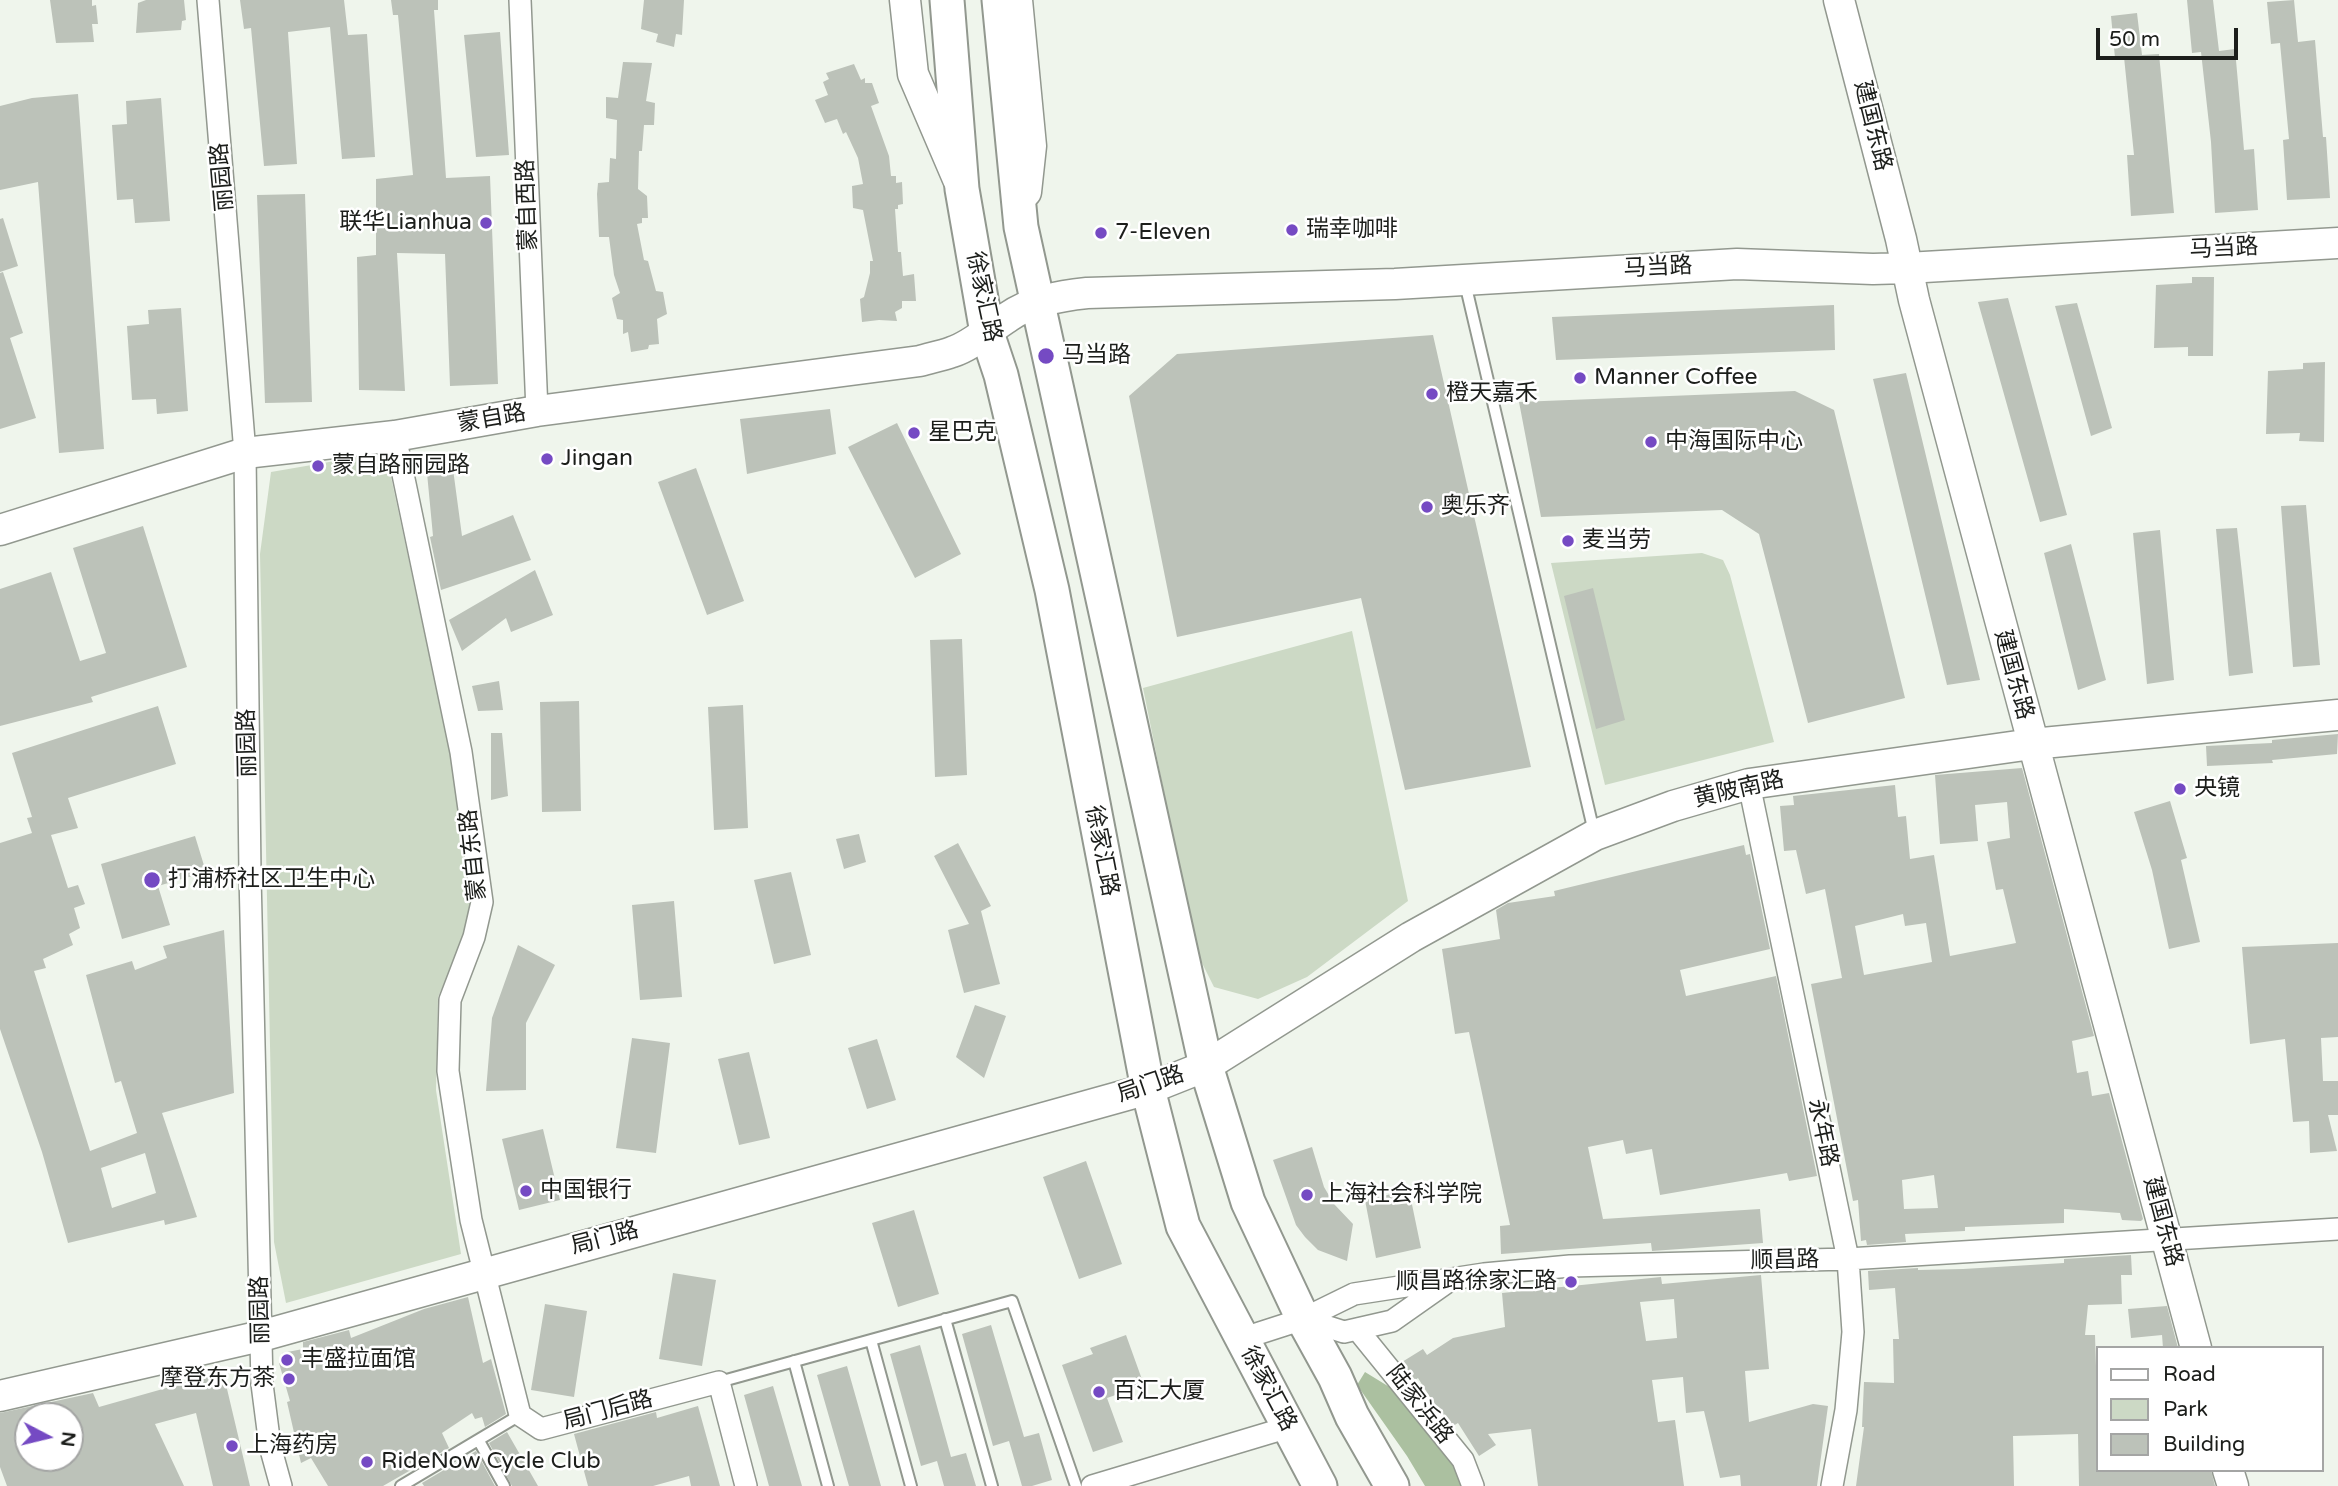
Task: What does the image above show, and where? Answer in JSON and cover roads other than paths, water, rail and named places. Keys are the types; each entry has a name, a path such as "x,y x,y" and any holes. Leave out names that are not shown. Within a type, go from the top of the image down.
{"main road":[{"path":"925,0 930,52 962,189"},
{"name":"徐家汇路","path":"947,0 962,189 988,333 1001,375 1052,590 1148,1088 1184,1226 1320,1486"},
{"path":"977,0 998,170 1021,227"},
{"path":"999,0 1021,227 1206,1066 1248,1202 1352,1416 1392,1486"}],"street":[{"name":"丽园路","path":"208,0 244,453 250,875 262,1384 270,1446 281,1486"},
{"name":"蒙自西路","path":"520,0 537,411"},
{"name":"徐家汇路","path":"905,0 913,74 962,189"},
{"path":"1017,0 1031,146 1021,227"},
{"name":"建国东路","path":"1839,0 2032,744 2043,773 2195,1346"},
{"name":"马当路","path":"988,333 1009,316 1038,302 1087,293 1382,285 1737,264 1907,268 2338,243"},
{"name":"蒙自路","path":"0,530 244,453 395,436 537,411 920,361 953,352 988,333"},
{"name":"蒙自东路","path":"395,436 461,752 482,902 474,937 450,1000 448,1071 471,1220 483,1273"},
{"name":"黄陂南路","path":"1206,1066 1411,937 1595,835 1673,806 1749,784 2032,744 2338,715"},
{"name":"永年路","path":"1749,784 1849,1259 1853,1332 1846,1410 1832,1486"},
{"name":"局门路","path":"0,1396 261,1336 1148,1088 1206,1066"},
{"name":"顺昌路","path":"1241,1339 1303,1319 1354,1294 1484,1274 1570,1266 1849,1259 2338,1229"},
{"path":"483,1273 520,1415"},
{"path":"1303,1319 1344,1332 1392,1321 1450,1280"},
{"name":"陆家浜路","path":"1357,1329 1462,1460 1473,1486"},
{"path":"719,1382 746,1486"},
{"name":"局门后路","path":"520,1415 541,1429 719,1382"},
{"path":"1092,1486 1289,1427"}],"lane":[{"path":"1464,280 1595,835"},
{"path":"719,1382 1012,1301 1076,1486"},
{"path":"946,1319 992,1486"},
{"path":"871,1340 911,1486"},
{"path":"794,1361 828,1486"},
{"path":"408,1484 520,1415"},
{"path":"479,1441 504,1486"}],"place":[{"name":"联华Lianhua","path":"486,223"},
{"name":"瑞幸咖啡","path":"1292,230"},
{"name":"7-Eleven","path":"1101,233"},
{"name":"马当路","path":"1046,356"},
{"name":"Manner Coffee","path":"1580,378"},
{"name":"橙天嘉禾","path":"1432,394"},
{"name":"星巴克","path":"914,433"},
{"name":"中海国际中心","path":"1651,442"},
{"name":"Jingan","path":"547,459"},
{"name":"蒙自路丽园路","path":"318,466"},
{"name":"奥乐齐","path":"1427,507"},
{"name":"麦当劳","path":"1568,541"},
{"name":"央镜","path":"2180,789"},
{"name":"打浦桥社区卫生中心","path":"152,880"},
{"name":"中国银行","path":"526,1191"},
{"name":"上海社会科学院","path":"1307,1195"},
{"name":"顺昌路徐家汇路","path":"1571,1282"},
{"name":"丰盛拉面馆","path":"287,1360"},
{"name":"摩登东方茶","path":"289,1379"},
{"name":"百汇大厦","path":"1099,1392"},
{"name":"上海药房","path":"232,1446"},
{"name":"RideNow Cycle Club","path":"367,1462"}]}
